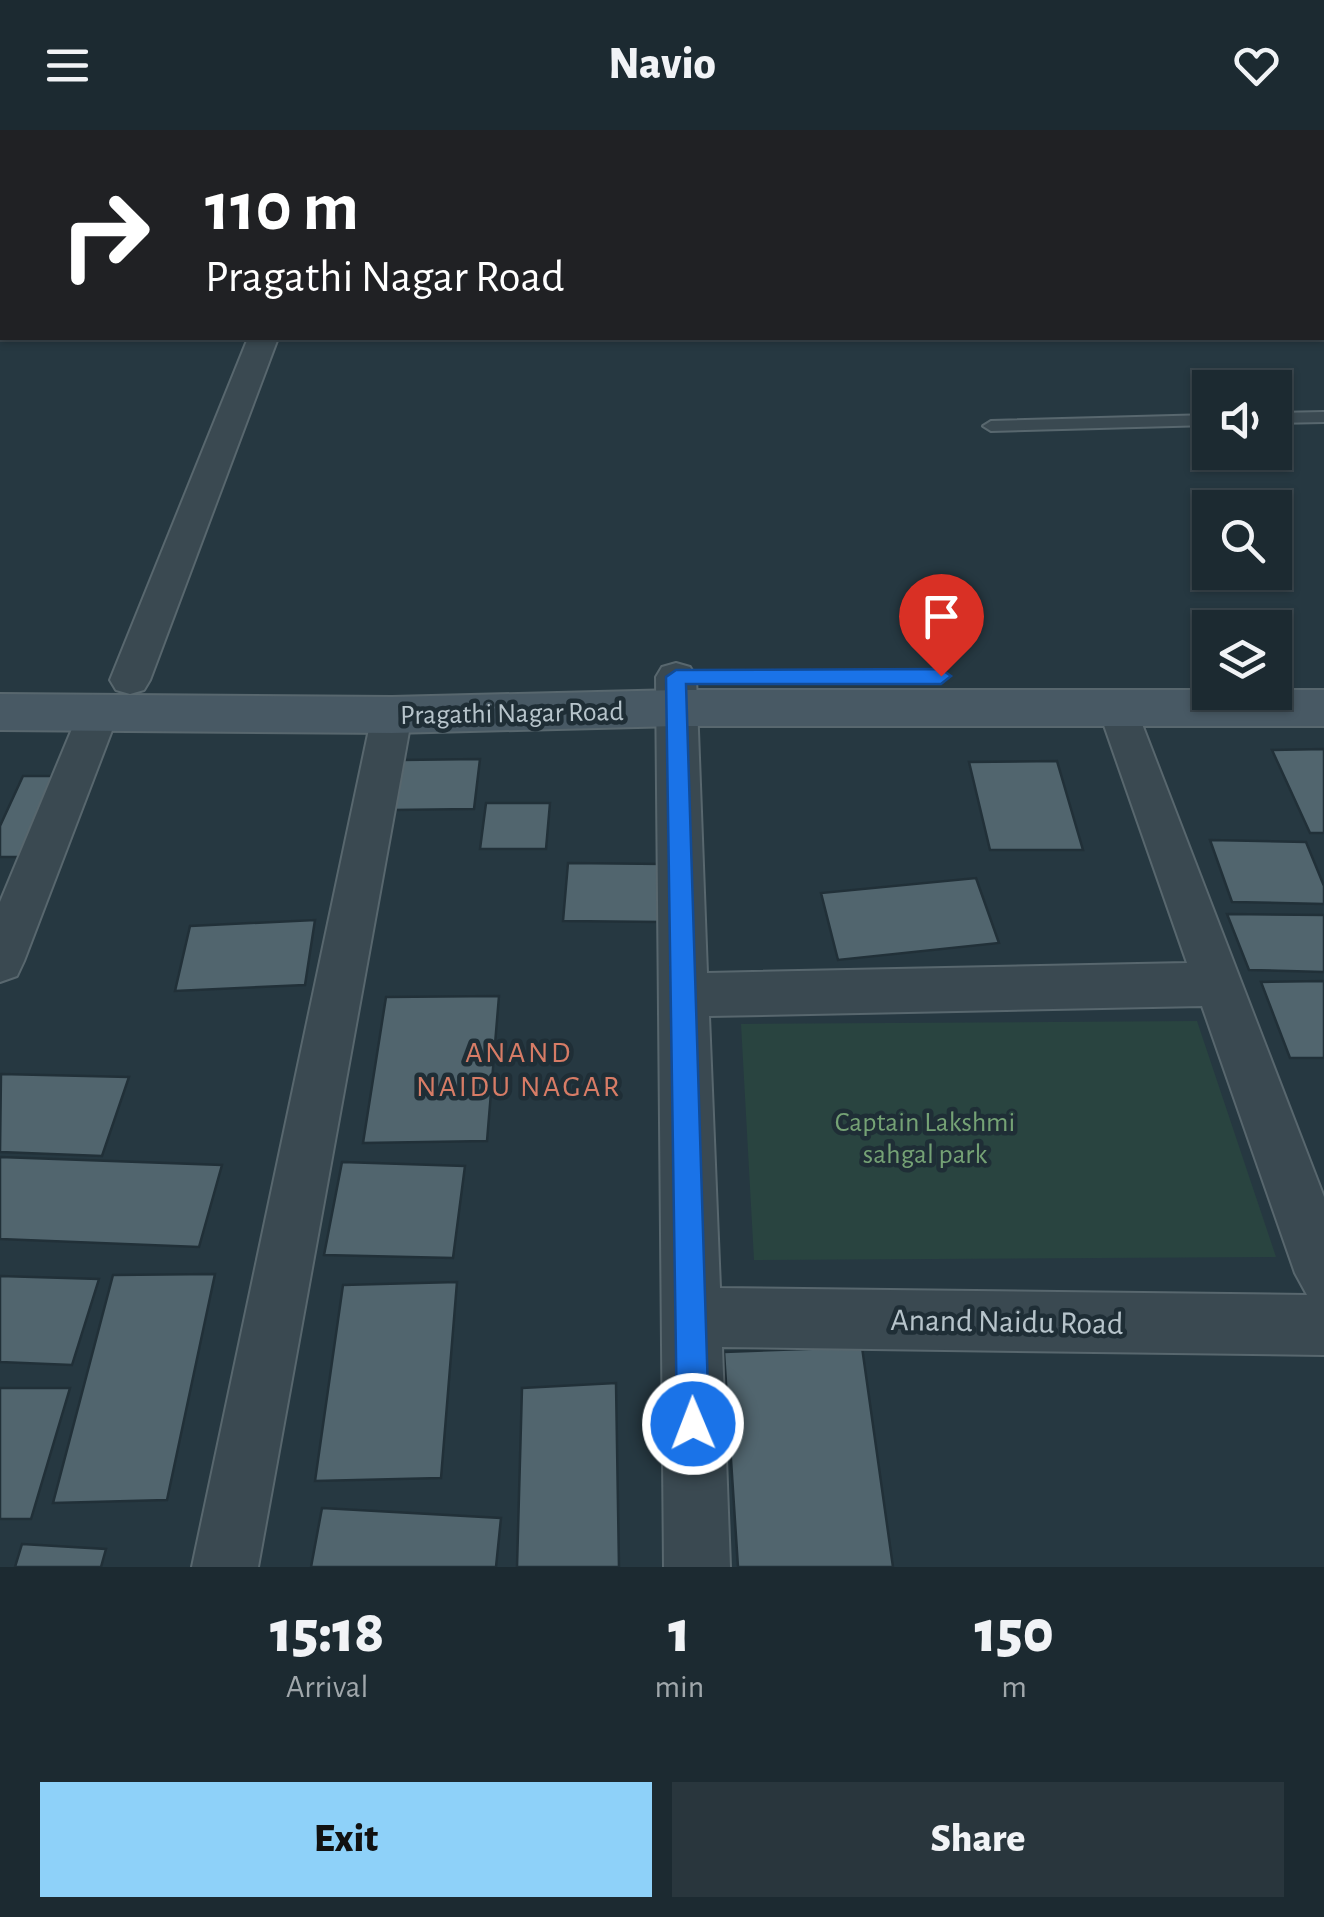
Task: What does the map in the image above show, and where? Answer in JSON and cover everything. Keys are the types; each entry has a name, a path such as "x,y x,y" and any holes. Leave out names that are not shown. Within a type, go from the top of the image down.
{"main road":[{"path":"1292,676 1324,676"},
{"name":"Pragathi Nagar Road","path":"0,712 114,696 676,692 1192,677"},
{"name":"Pragathi Nagar Road","path":"0,681 114,696 392,715 676,692 1118,708 1324,708"}],"street":[{"path":"0,961 262,340"},
{"path":"676,692 696,1567"},
{"path":"1118,708 1324,1273"},
{"path":"225,1567 392,715"},
{"path":"684,994 1218,984"},
{"name":"Anand Naidu Road","path":"691,1317 1324,1325"}],"lane":[{"path":"1292,417 1324,416"},
{"path":"991,426 1192,420"}],"green space":[{"name":"Captain Lakshmi sahgal park","path":"1197,1021 1276,1257 754,1260 741,1024"}],"building":[{"path":"1324,749 1324,833 1310,833 1272,750"},
{"path":"480,759 474,809 392,810 401,760"},
{"path":"1057,761 1083,850 990,850 969,762"},
{"path":"23,776 62,776 27,857 0,857 0,826"},
{"path":"486,803 550,803 546,849 480,849"},
{"path":"1210,840 1306,842 1324,886 1324,904 1232,902"},
{"path":"568,863 664,864 663,922 563,921"},
{"path":"976,878 999,943 838,960 821,893"},
{"path":"1227,914 1324,915 1324,972 1249,970"},
{"path":"315,920 305,985 175,991 190,926"},
{"path":"1324,981 1324,1058 1290,1058 1261,982"},
{"path":"499,996 487,1141 363,1143 386,997"},
{"path":"1,1074 129,1077 102,1156 0,1152"},
{"path":"0,1157 222,1165 199,1247 0,1239"},
{"path":"342,1162 465,1166 453,1258 324,1255"},
{"path":"215,1274 167,1500 53,1503 113,1275"},
{"path":"0,1276 99,1279 72,1365 0,1362"},
{"path":"457,1282 441,1478 315,1481 343,1285"},
{"path":"862,1347 893,1567 738,1567 724,1352"},
{"path":"616,1383 619,1567 517,1567 522,1388"},
{"path":"0,1388 70,1388 31,1519 0,1519"},
{"path":"322,1508 501,1518 496,1567 311,1567"},
{"path":"22,1544 106,1549 101,1567 15,1567"}],"district":[{"name":"ANAND NAIDU NAGAR","path":"519,1069"}],"route":[{"path":"693,1424 676,677 941,676"}]}
